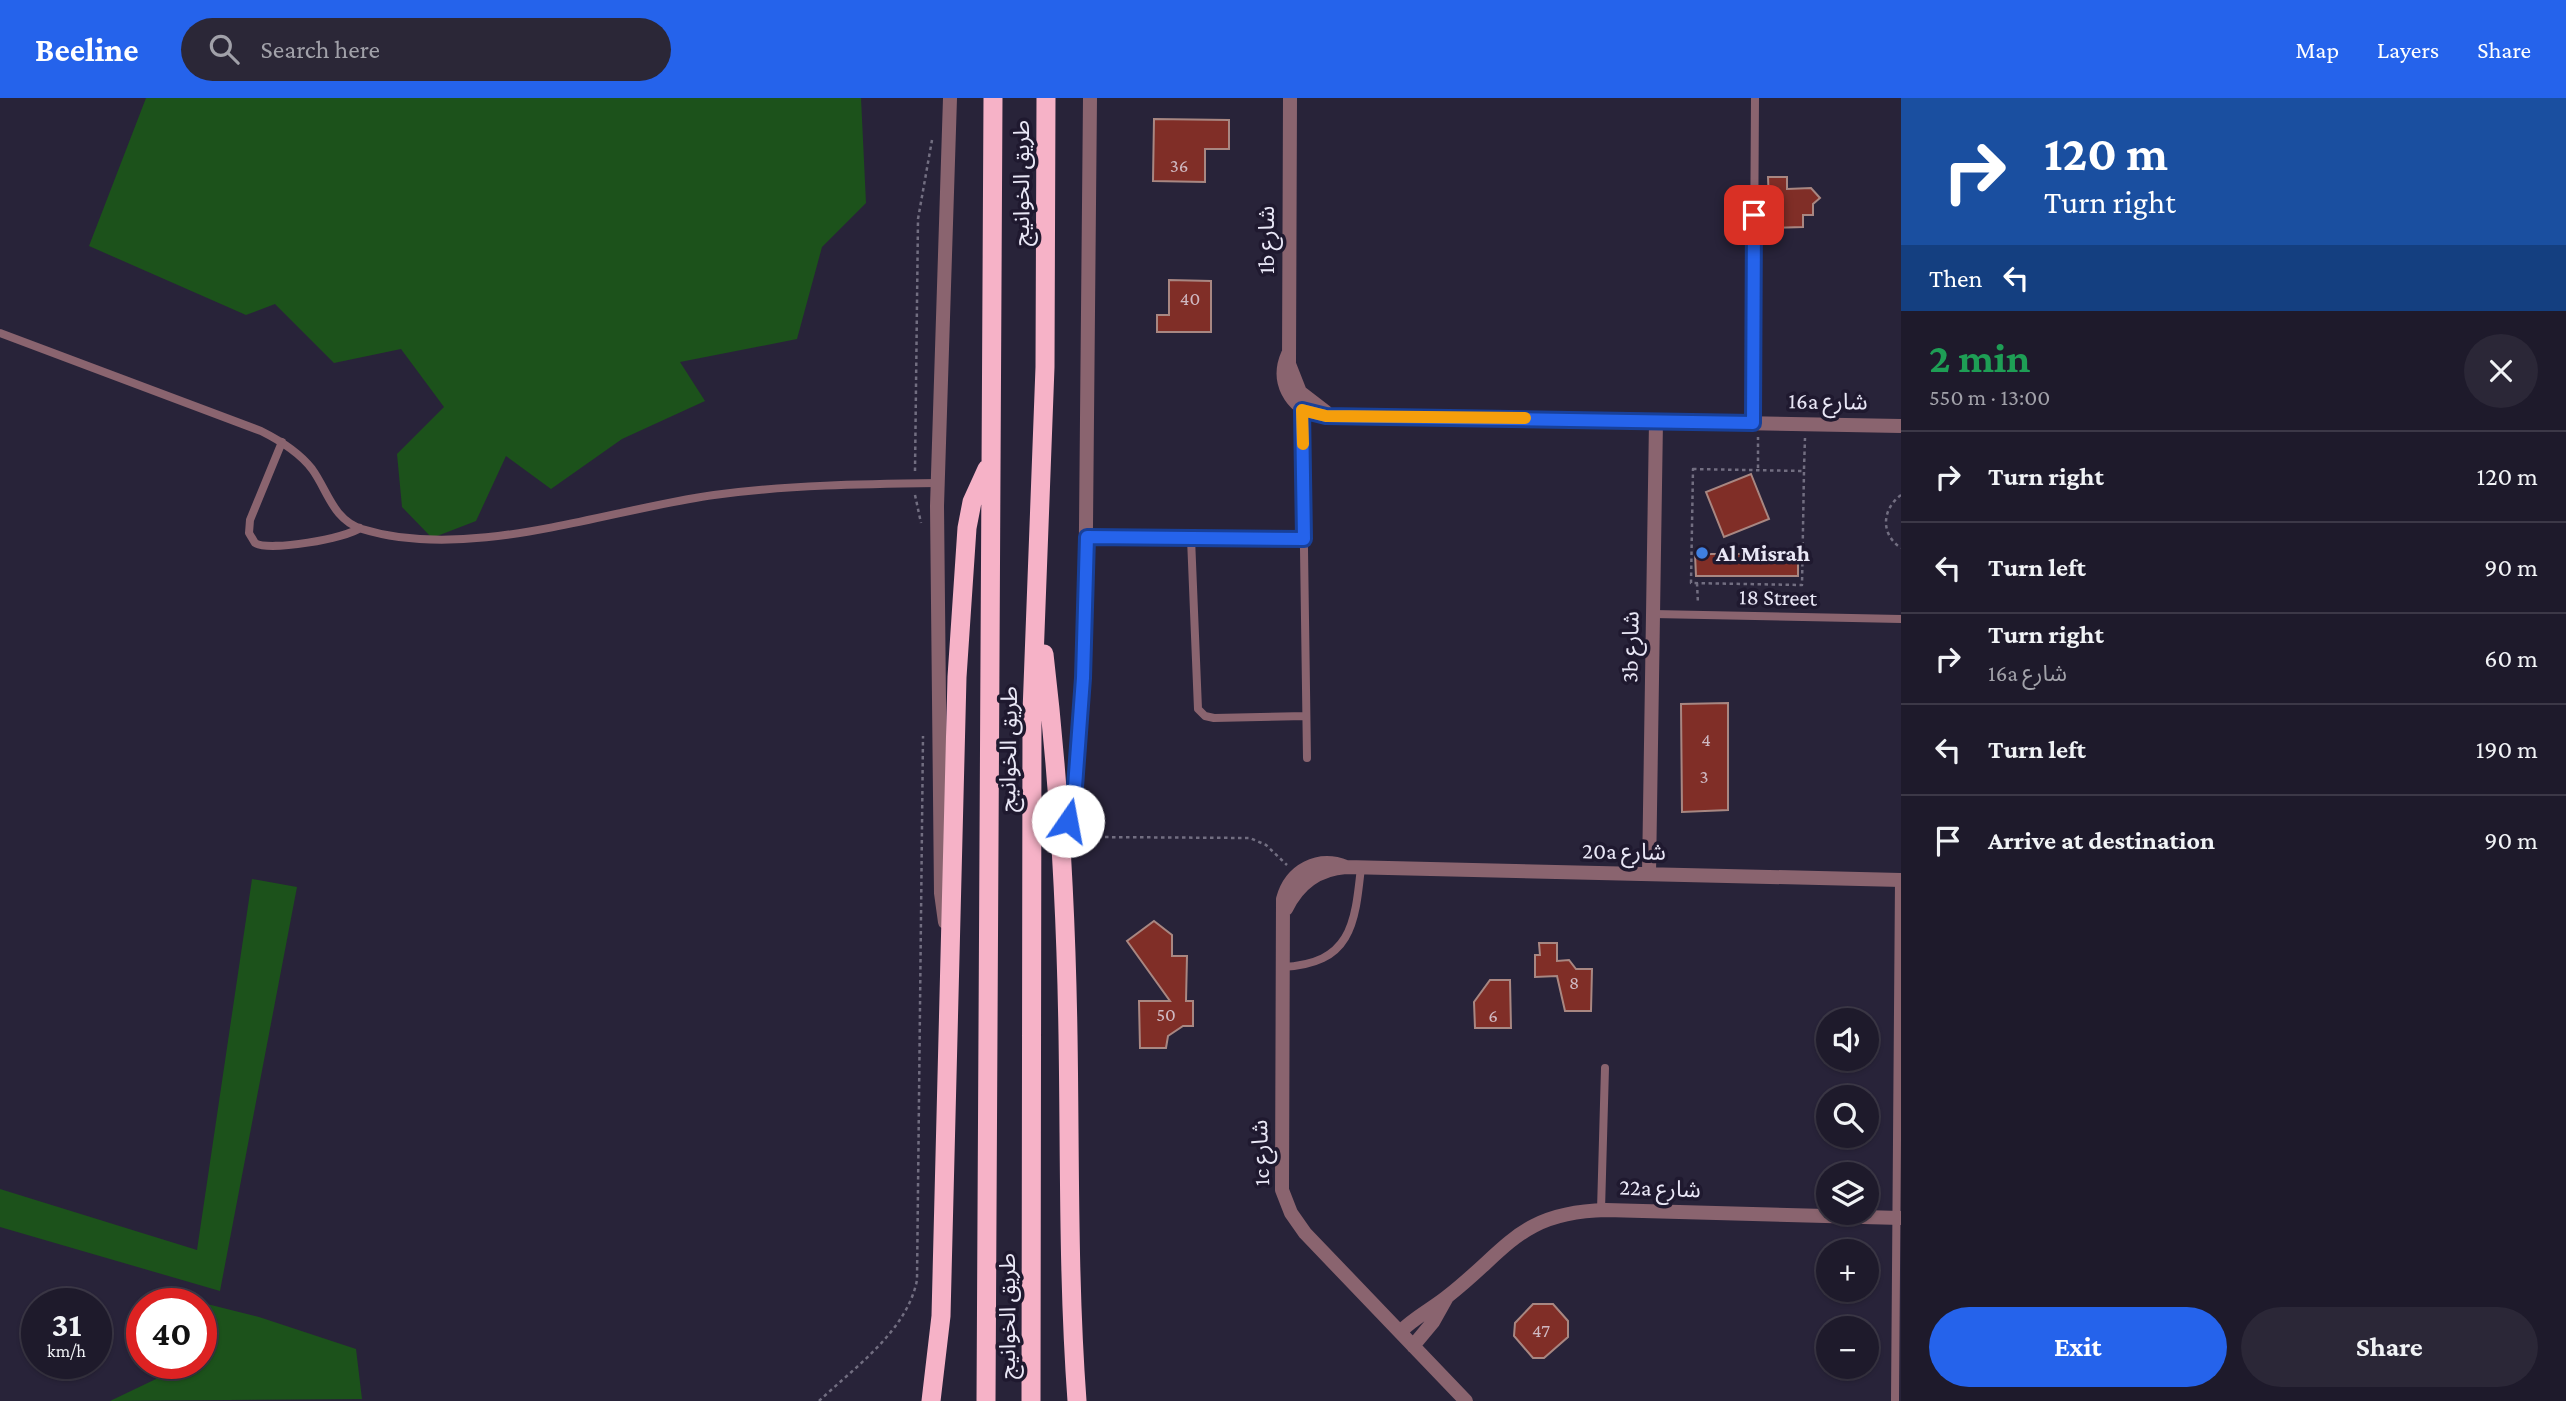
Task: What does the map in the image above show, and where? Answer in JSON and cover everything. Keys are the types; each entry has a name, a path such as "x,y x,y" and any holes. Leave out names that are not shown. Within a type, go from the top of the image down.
{"highway":[{"name":"طريق الخوانيج","path":"986,1401 993,98"},
{"name":"طريق الخوانيج","path":"1031,1401 1032,712 1045,367 1046,98"},
{"path":"931,1401 941,1316 957,677 967,528 976,489 989,465"},
{"path":"1036,598 1050,702 1060,839 1068,1036 1068,1252 1077,1401"}],"street":[{"path":"949,933 940,894 937,483 950,98"},
{"path":"1060,839 1070,813 1075,787 1083,678 1087,537 1090,98"},
{"name":"1b شارع","path":"1290,98 1288,354 1298,400"},
{"name":"1b شارع","path":"1290,126 1302,98"},
{"name":"16a شارع","path":"1298,400 1318,415 1901,426"},
{"name":"3b شارع","path":"1649,874 1656,421"},
{"name":"20a شارع","path":"1301,878 1325,870 1353,867 1900,880"},
{"name":"1c شارع","path":"1301,878 1285,890 1283,917 1280,1166 1286,1202 1305,1233 1466,1401"},
{"name":"22a شارع","path":"1400,1332 1447,1297 1517,1234 1551,1218 1601,1210 1899,1218"},
{"name":"22a شارع","path":"1413,1346 1433,1322 1447,1297"}],"lane":[{"path":"1755,98 1756,423"},
{"path":"0,333 261,431 282,442 314,472 337,512 360,528 416,538 473,537 530,529 670,502 758,490 937,483"},
{"path":"1298,400 1304,539 1307,758"},
{"path":"282,442 250,520 249,533 255,543 273,547 347,534 360,528"},
{"path":"1087,537 1304,539"},
{"path":"1191,538 1198,709 1214,718 1306,716"},
{"name":"18 Street","path":"1653,614 1901,619"},
{"path":"1282,967 1308,966 1318,961 1351,932 1356,915 1353,867"},
{"path":"1895,1401 1899,1218 1900,880"},
{"path":"1601,1210 1605,1068"}],"path":[{"path":"921,526 915,484 918,219 933,130"},
{"path":"1756,423 1758,470"},
{"path":"1804,471 1693,469 1691,583 1802,585 1805,424"},
{"path":"1901,495 1889,508 1885,524 1891,539 1901,548"},
{"path":"1697,583 1698,615"},
{"path":"819,1401 901,1320 912,1301 917,1280 923,729"},
{"path":"1091,837 1250,838 1266,845 1301,878"}],"green space":[{"path":"146,98 861,98 866,203 822,247 797,339 680,362 705,401 622,439 551,489 506,456 476,521 432,538 402,507 397,454 444,407 401,349 334,363 275,304 246,315 89,246"},
{"path":"252,879 297,887 220,1291 0,1227 0,1189 197,1250"},
{"path":"217,1306 259,1317 356,1349 362,1399 110,1401 156,1379 217,1379"}],"building":[{"path":"1154,119 1229,120 1229,149 1205,149 1205,182 1153,181"},
{"path":"1768,177 1787,177 1787,189 1811,188 1820,198 1813,204 1813,215 1803,215 1803,227 1770,228"},
{"path":"1169,280 1211,281 1211,332 1157,332 1157,315 1169,315"},
{"path":"1751,474 1769,519 1724,537 1706,492"},
{"path":"1695,554 1798,554 1798,576 1696,576"},
{"path":"1728,703 1728,810 1682,812 1681,704"},
{"path":"1154,921 1172,935 1172,956 1187,956 1186,1001 1193,1001 1193,1026 1183,1026 1168,1036 1166,1048 1140,1048 1139,1001 1170,1001 1127,941"},
{"path":"1539,943 1557,943 1557,961 1569,960 1576,969 1592,969 1591,1011 1565,1011 1557,976 1535,977 1535,955 1540,955"},
{"path":"1490,980 1510,980 1511,1028 1475,1028 1474,1002"},
{"path":"1533,1304 1553,1304 1568,1321 1568,1337 1544,1358 1533,1358 1514,1336 1515,1323"}],"slow traffic":[{"path":"1303,444 1302,410 1326,416 1525,418"}],"place":[{"name":"Al Misrah","path":"1702,553"}],"route":[{"path":"1068,821 1075,787 1083,678 1087,537 1304,539 1302,410 1326,416 1753,423 1754,215"}]}
